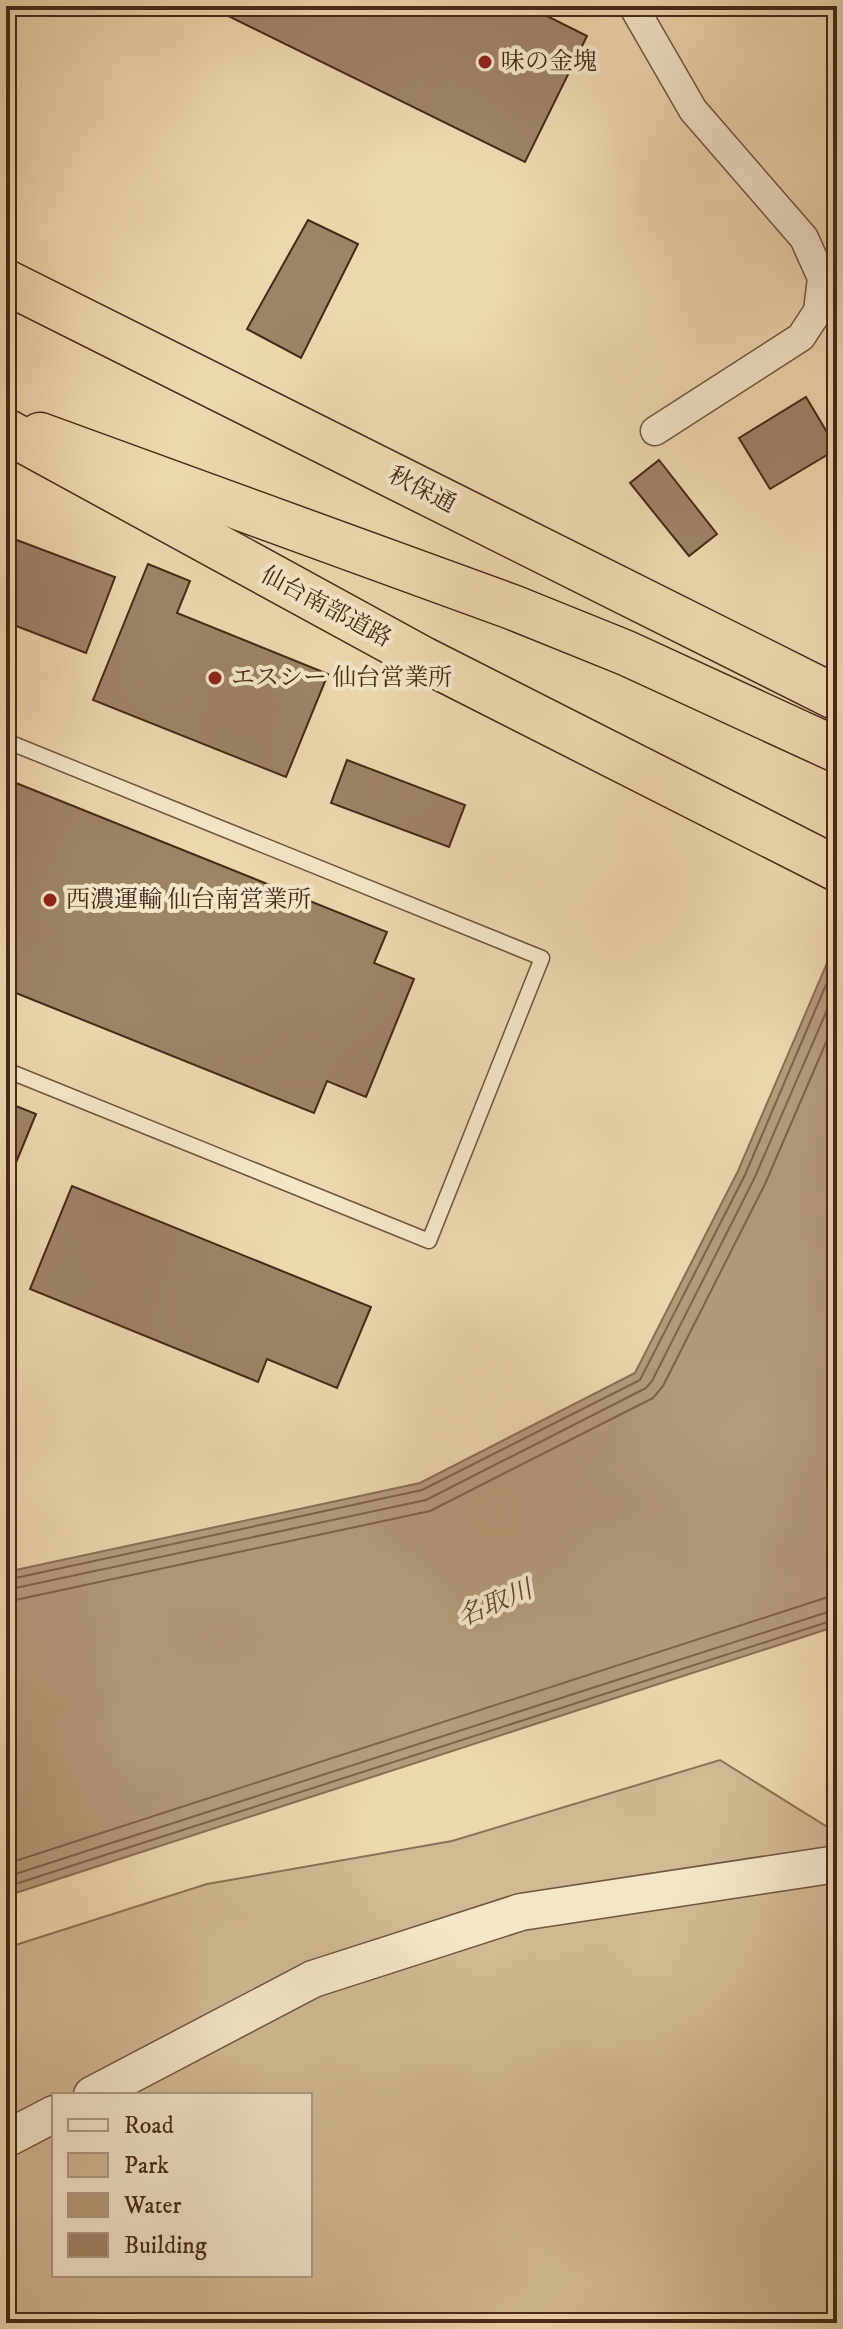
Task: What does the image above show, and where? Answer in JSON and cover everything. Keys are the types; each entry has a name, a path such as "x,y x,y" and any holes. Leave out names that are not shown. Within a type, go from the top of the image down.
{"highway":[{"name":"秋保通","path":"6,282 837,698"},
{"path":"16,429 512,607 626,653 837,750"},
{"name":"仙台南部道路","path":"16,429 423,659 837,869"},
{"name":"仙台南部道路","path":"649,775 837,855"}],"street":[{"path":"633,6 693,110 804,238 822,278 818,311 801,337 655,431"},
{"path":"96,2093 313,1979 521,1912 837,1864"},
{"path":"6,2139 52,2115"}],"lane":[{"path":"6,741 542,958 429,1241 6,1070"}],"green space":[{"path":"720,1760 837,1833 837,2323 6,2323 6,1948 207,1884 452,1841"}],"water":[{"name":"名取川","path":"837,935 837,1626 6,1896 6,1572 420,1483 635,1373 738,1171"}],"building":[{"path":"208,6 527,6 587,36 525,162"},
{"path":"308,220 358,244 301,358 247,329"},
{"path":"806,397 837,449 770,489 739,438"},
{"path":"659,460 717,534 689,556 630,483"},
{"path":"6,536 115,577 86,653 6,622"},
{"path":"148,564 190,581 177,613 328,674 286,777 93,700"},
{"path":"347,760 465,805 449,847 331,803"},
{"path":"6,779 387,932 374,963 414,979 366,1097 327,1081 314,1113 6,989"},
{"path":"6,1102 36,1114 6,1187"},
{"path":"72,1186 371,1307 337,1388 267,1359 258,1382 30,1289"}],"place":[{"name":"味の金塊","path":"485,62"},
{"name":"エスシー 仙台営業所","path":"215,678"},
{"name":"西濃運輸 仙台南営業所","path":"50,900"}]}
